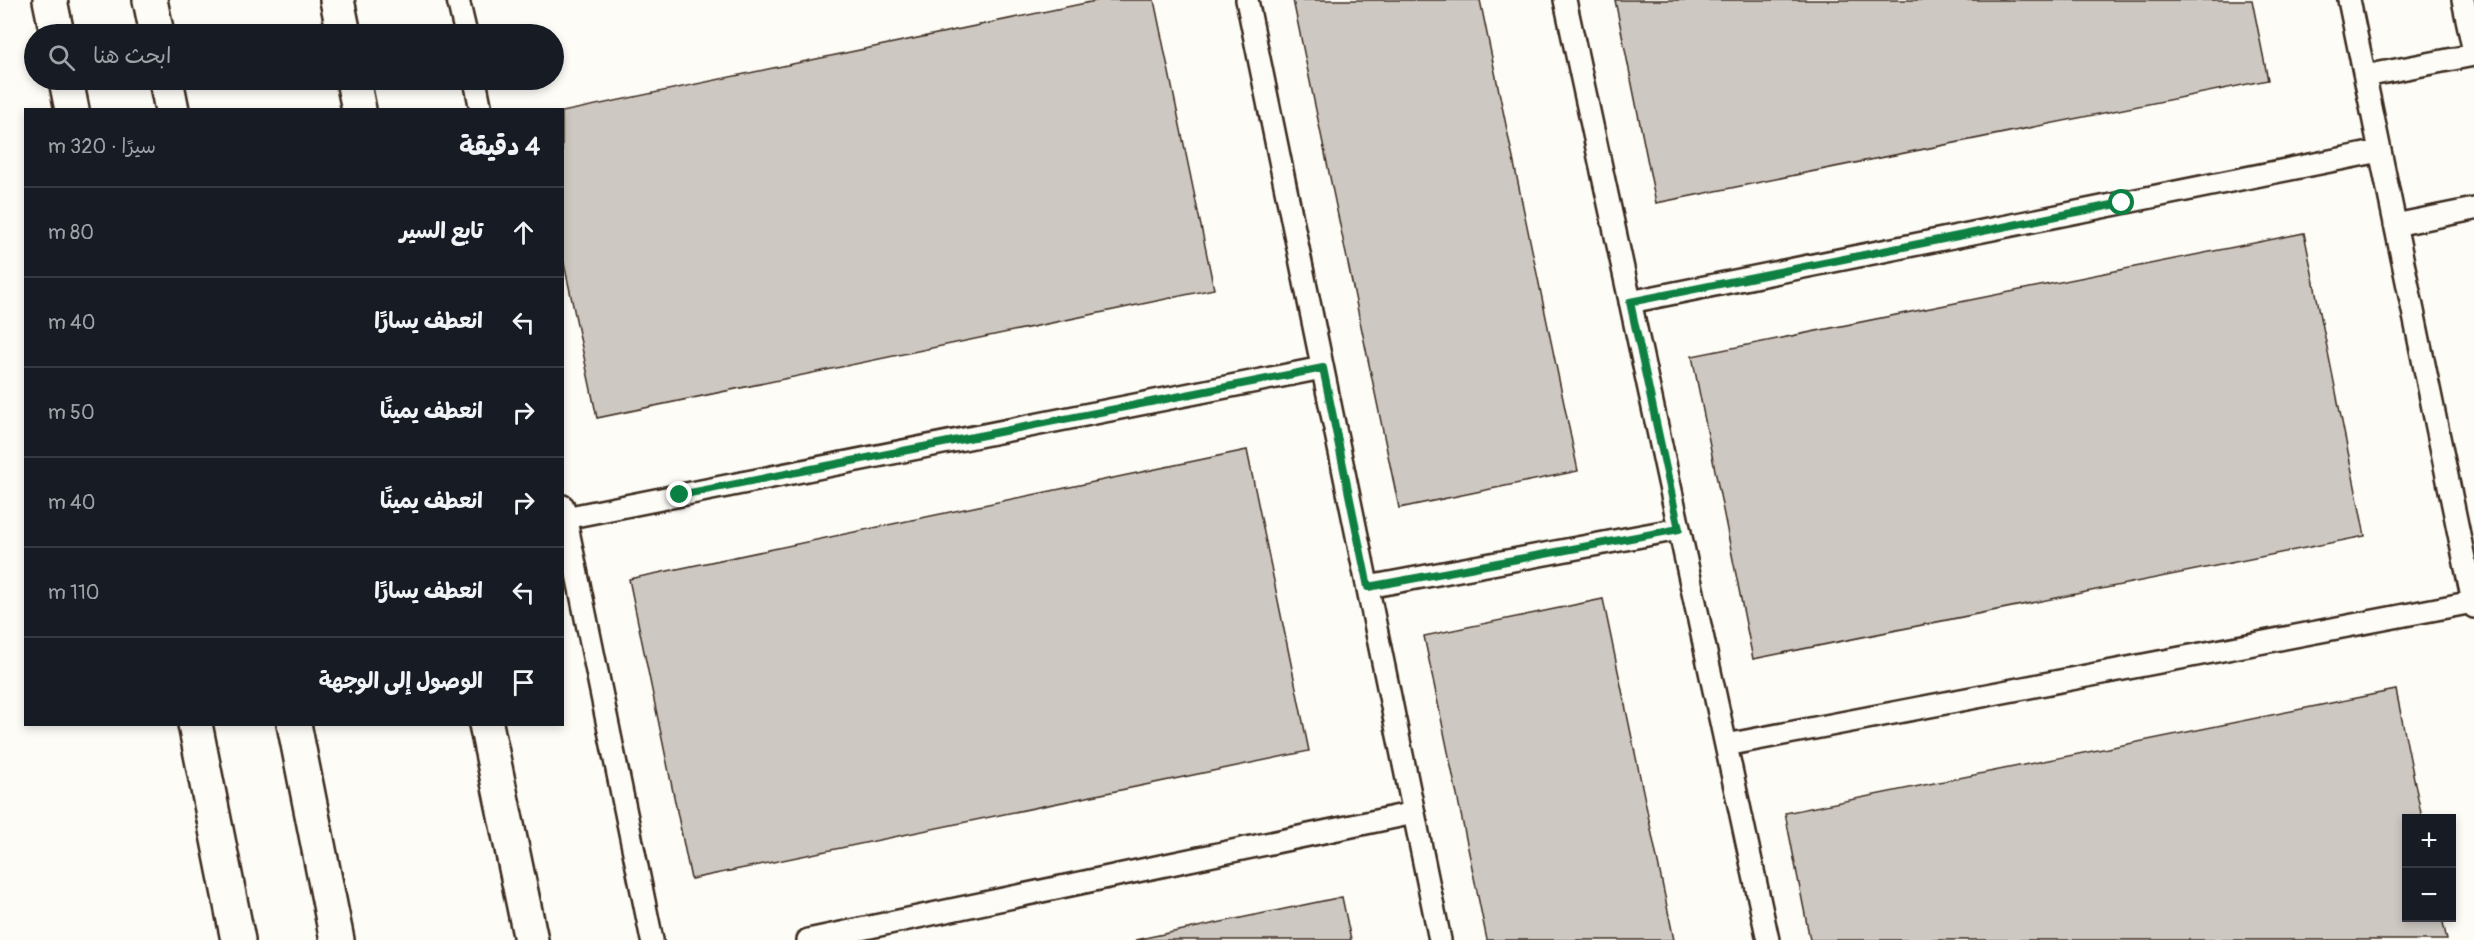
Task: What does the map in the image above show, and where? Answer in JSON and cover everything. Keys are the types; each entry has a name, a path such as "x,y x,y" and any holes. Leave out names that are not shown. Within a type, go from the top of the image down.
{"street":[{"path":"50,0 55,24"},
{"path":"150,0 155,24"},
{"path":"337,0 342,24"},
{"path":"68,90 72,108"},
{"path":"168,90 172,108"},
{"path":"355,90 359,108"},
{"path":"195,726 238,940"},
{"path":"294,726 337,940"},
{"path":"486,726 531,940"}],"lane":[{"path":"1247,0 1440,940"},
{"path":"1565,0 1768,940"},
{"path":"1726,745 2473,604 2349,0"},
{"path":"2365,76 2474,53 2463,0"},
{"path":"464,1 465,24"},
{"path":"477,90 481,108"},
{"path":"1630,302 2380,151"},
{"path":"2395,225 2474,210"},
{"path":"652,940 564,512 1323,368"},
{"path":"1368,587 1679,529"},
{"path":"808,940 1414,813"}],"building":[{"path":"1100,0 1154,0 1214,289 597,418 564,263 564,112"},
{"path":"1293,0 1480,0 1578,471 1399,508"},
{"path":"1615,0 2252,0 2268,80 1656,203"},
{"path":"2304,233 2365,536 1753,659 1692,356"},
{"path":"1247,450 1309,751 691,879 629,579"},
{"path":"1603,599 1674,940 1487,940 1424,636"},
{"path":"2396,690 2421,814 2402,814 2402,922 2443,922 2447,940 1810,940 1785,813"},
{"path":"1342,897 1351,940 1135,940"}],"route":[{"path":"680,495 1323,368 1368,587 1679,529 1630,302 2122,203"}]}
